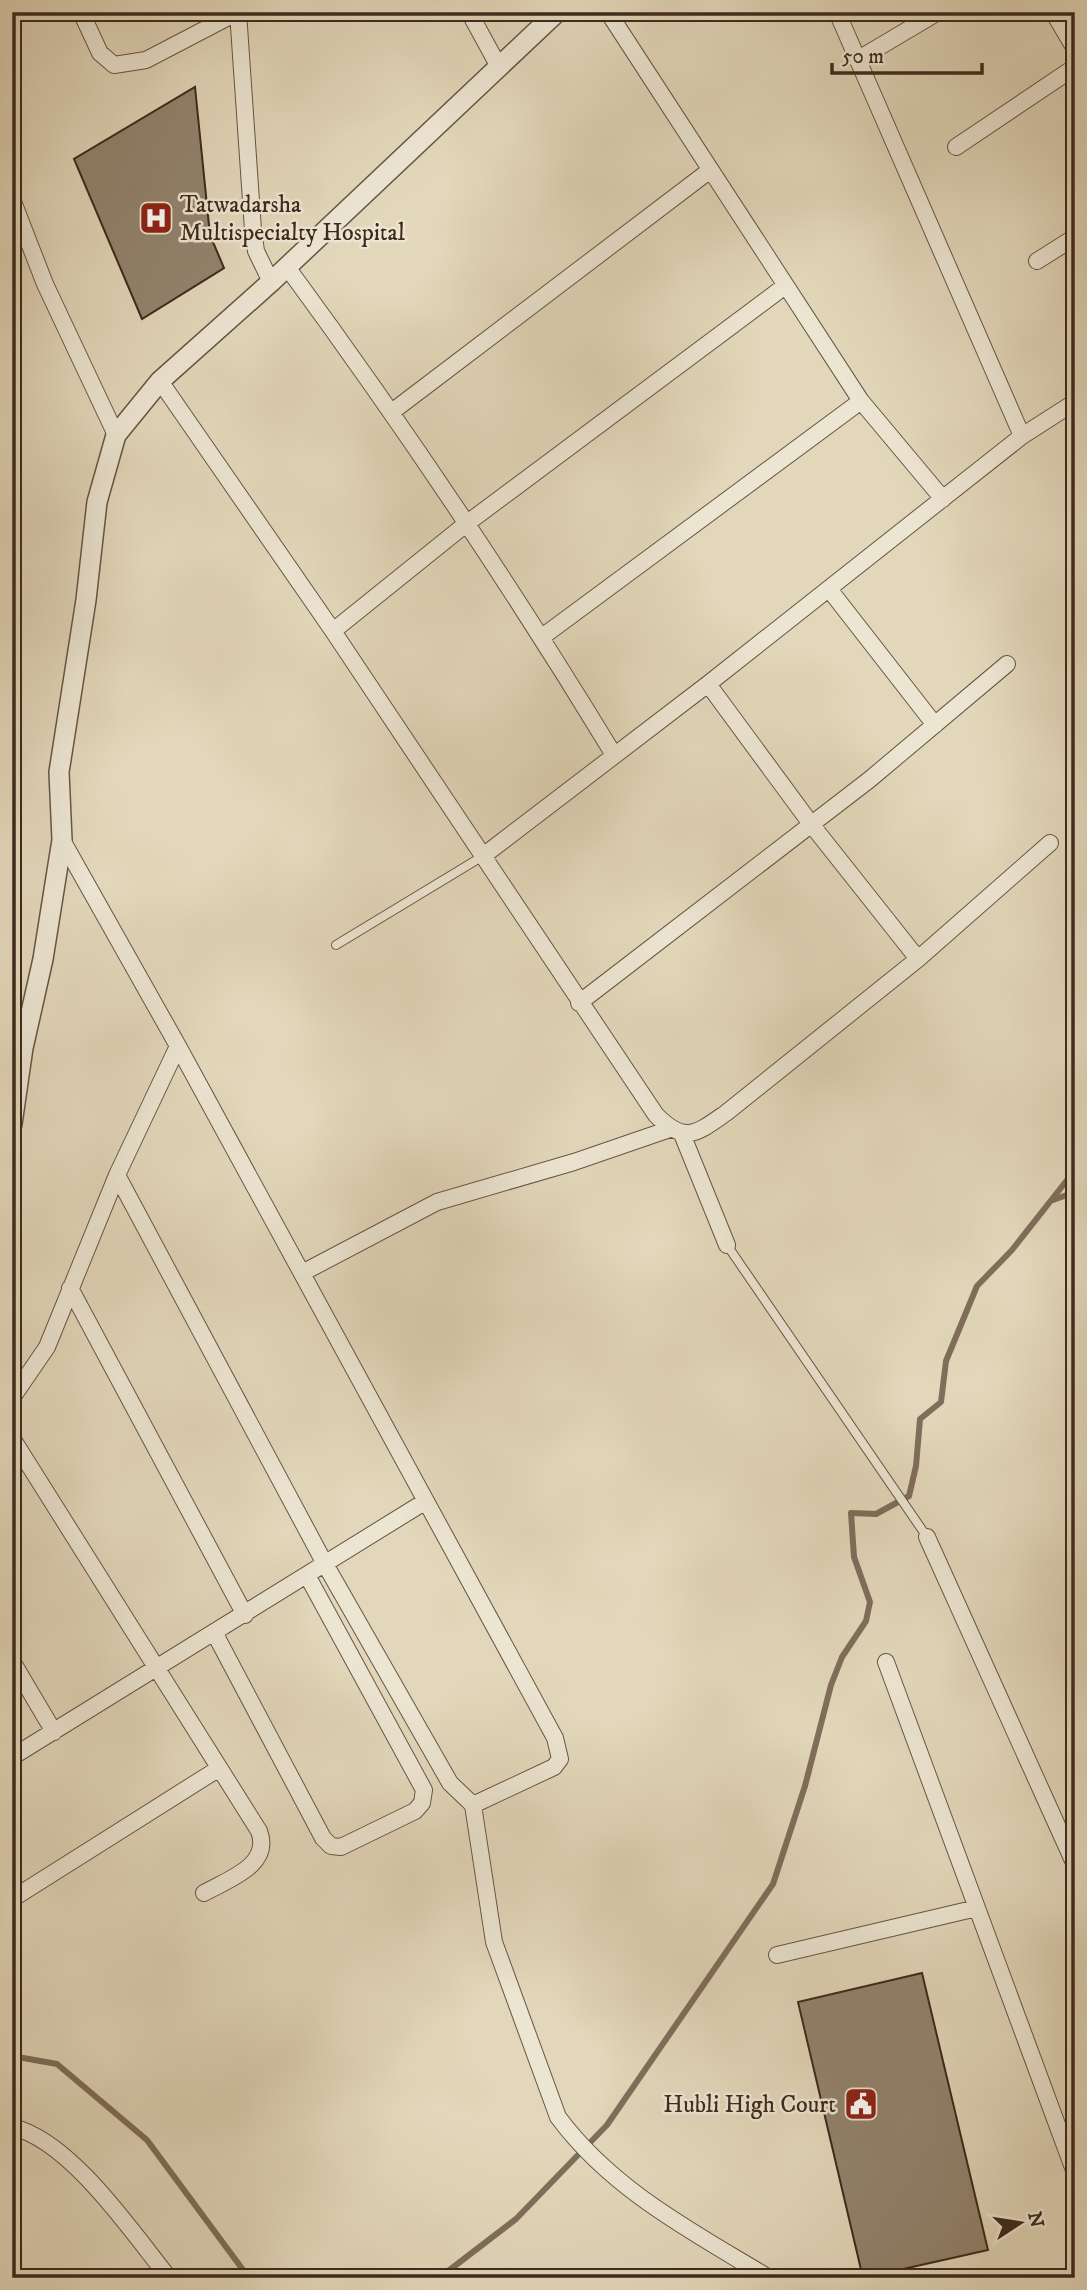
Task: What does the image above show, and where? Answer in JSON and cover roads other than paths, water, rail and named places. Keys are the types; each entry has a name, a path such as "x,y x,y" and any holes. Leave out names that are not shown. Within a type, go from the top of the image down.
{"street":[{"path":"81,12 100,53 114,65 146,61 238,12 253,230 256,251 271,282"},
{"path":"469,12 499,66"},
{"path":"12,1124 23,1048 43,959 62,840 59,772 86,600 97,502 116,435 160,381 271,282 557,12"},
{"path":"608,12 861,401 943,499"},
{"path":"837,12 1022,436"},
{"path":"857,60 938,12"},
{"path":"1053,12 1075,49"},
{"path":"956,147 1075,67"},
{"path":"393,411 709,171"},
{"path":"12,199 45,284 116,435"},
{"path":"1037,261 1075,237"},
{"path":"287,267 393,411 542,637 614,754"},
{"path":"333,631 466,524 785,286"},
{"path":"160,381 333,631 579,1003 656,1115 676,1132 727,1245"},
{"path":"542,637 861,401"},
{"path":"483,856 708,684 1022,436 1075,402"},
{"path":"829,589 935,725"},
{"path":"579,1003 811,824 1007,664"},
{"path":"708,684 811,824 918,959"},
{"path":"62,840 178,1046 559,1749 560,1759 545,1773 473,1805"},
{"path":"302,1273 388,1224 437,1202 676,1132 698,1132 726,1113 918,959 1050,843"},
{"path":"12,1398 47,1347 117,1175 178,1046"},
{"path":"117,1175 327,1566 450,1783 473,1805 494,1942 547,2095 570,2133 631,2192 651,2207 769,2278"},
{"path":"70,1288 245,1615"},
{"path":"12,1438 259,1831 264,1844 260,1856 250,1867 204,1893"},
{"path":"12,1757 327,1566 426,1502"},
{"path":"927,1537 1075,1865"},
{"path":"215,1634 323,1838 331,1846 341,1847 415,1811 422,1802 424,1790 308,1577"},
{"path":"12,1661 54,1732"},
{"path":"886,1662 1075,2173"},
{"path":"12,1899 218,1769"},
{"path":"777,1955 977,1908"},
{"path":"12,2127 29,2130 54,2147 99,2192 169,2278"}],"lane":[{"path":"336,945 483,856"},
{"path":"727,1245 927,1537"}],"waterway":[{"path":"439,2278 516,2219 607,2125 773,1884 805,1786 831,1685 842,1657 866,1621 870,1602 854,1557 851,1513 876,1514 909,1496 916,1466 920,1419 941,1402 946,1361 977,1286 1012,1250 1075,1170"},
{"path":"1053,1200 1075,1192"},
{"path":"12,2056 57,2064 147,2140 249,2278"}],"place":[{"name":"Tatwadarsha Multispecialty Hospital","path":"156,218"},
{"name":"Hubli High Court","path":"861,2104"}]}
